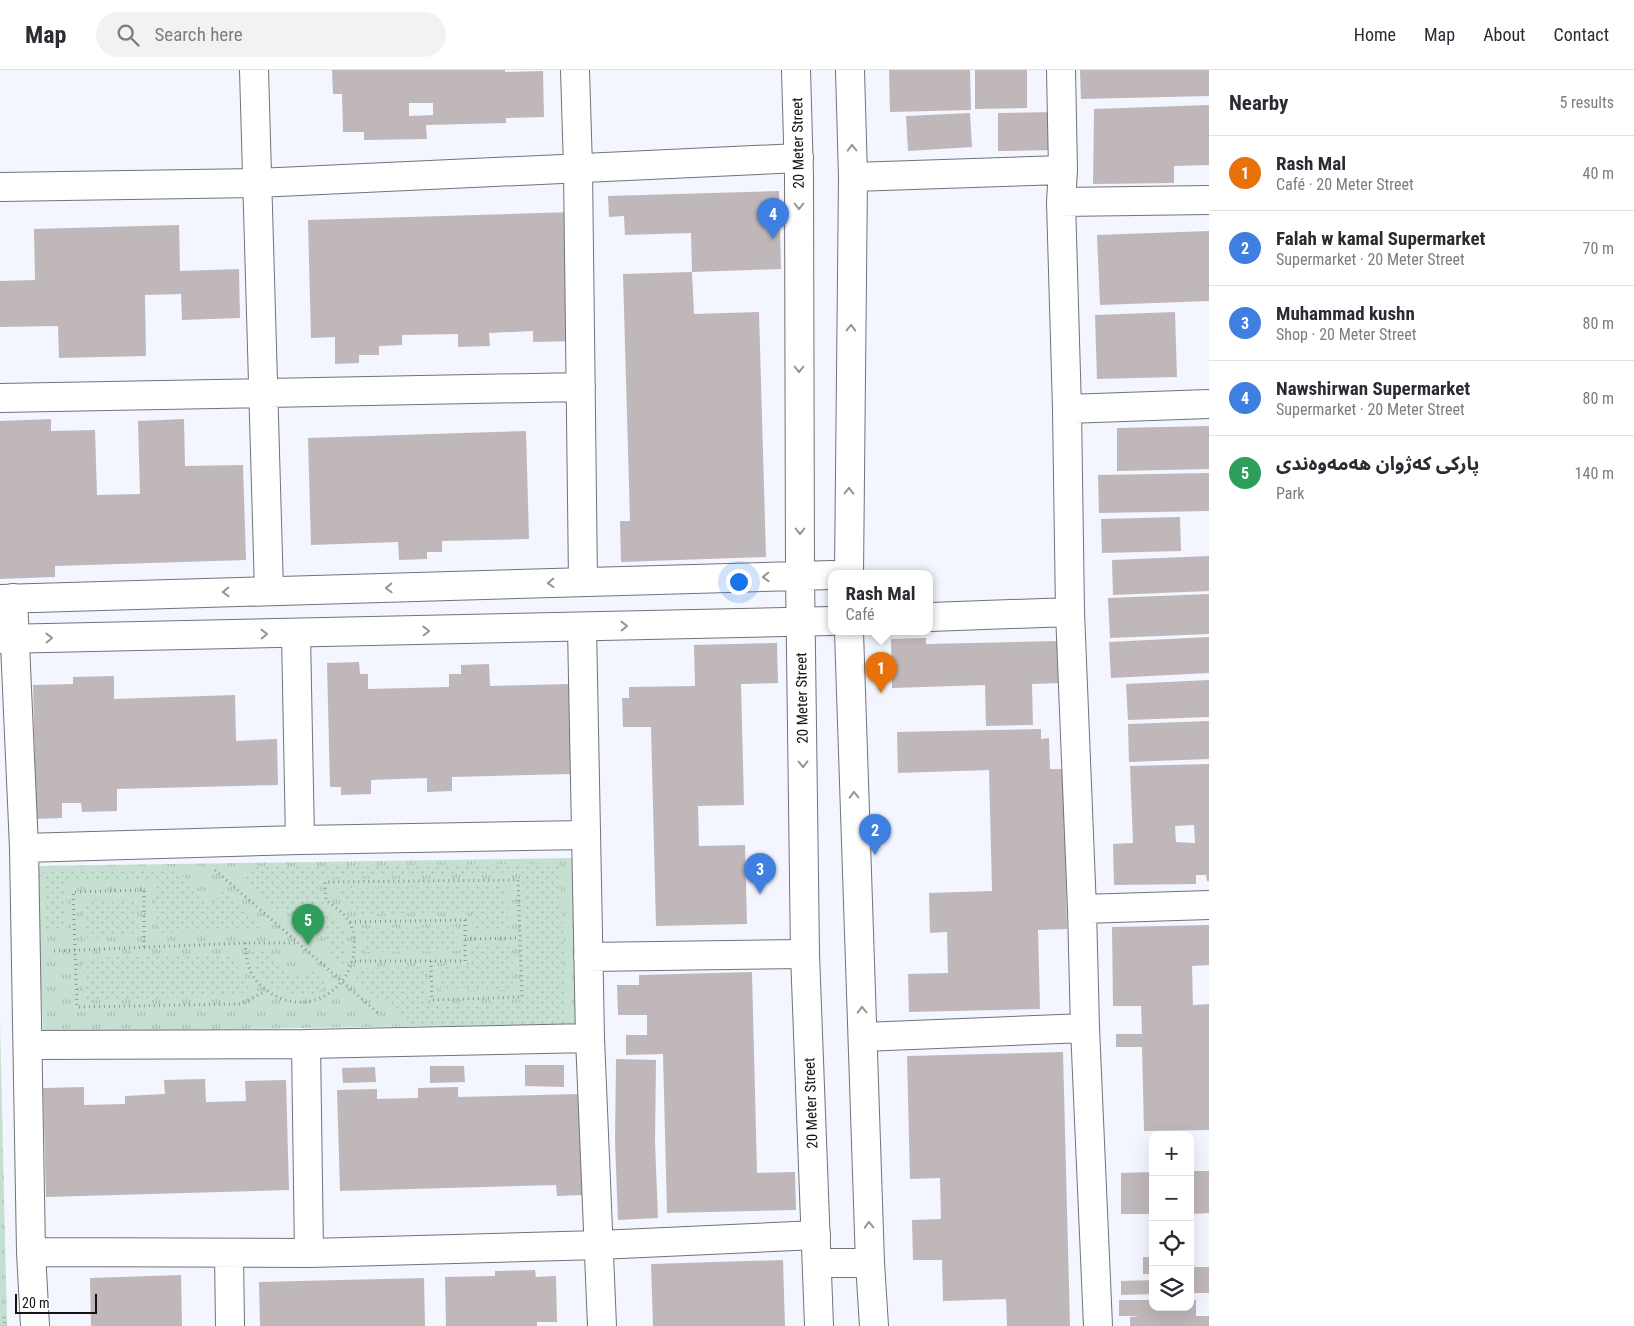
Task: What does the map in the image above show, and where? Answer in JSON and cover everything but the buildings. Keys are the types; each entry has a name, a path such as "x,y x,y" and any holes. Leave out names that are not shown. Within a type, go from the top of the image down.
{"street":[{"path":"254,70 269,591"},
{"path":"576,70 583,582"},
{"name":"20 Meter Street","path":"796,70 799,158 800,576 805,954 819,1326"},
{"path":"849,570 852,177 850,70"},
{"path":"1061,70 1063,170 1061,202 1070,612 1098,1326"},
{"path":"0,187 257,183 799,158"},
{"path":"852,177 1063,170"},
{"path":"1061,202 1209,200"},
{"path":"0,398 581,387"},
{"path":"1067,409 1209,404"},
{"path":"35,1326 31,1252 24,848 7,639 6,598 828,575"},
{"path":"933,617 1070,612"},
{"path":"7,639 828,621"},
{"path":"582,627 590,1038 602,1326"},
{"path":"296,634 300,840"},
{"path":"849,635 870,1263 874,1326"},
{"path":"24,848 300,840 586,835"},
{"path":"1082,910 1209,905"},
{"path":"588,957 805,954"},
{"path":"863,1037 1085,1028"},
{"path":"28,1045 306,1044 590,1038"},
{"path":"306,1044 309,1253"},
{"path":"31,1252 309,1253 599,1245 816,1235"},
{"path":"228,1253 230,1326"},
{"path":"817,1263 870,1263"}],"path":[{"path":"184,844 411,1042"},
{"path":"245,943 247,960 254,977 266,991 282,999 299,1002 317,999 333,991 346,978 353,961 354,944 350,922 326,900 325,882 518,880 522,997 432,1000 431,961"},
{"path":"144,947 144,890 73,892 78,1007 241,1004 266,991"},
{"path":"350,922 465,920 465,961 353,961"},
{"path":"465,939 520,938"},
{"path":"26,952 245,943 298,943"}],"green space":[{"path":"575,858 580,1024 43,1032 36,866"},
{"path":"560,863 567,1024 415,1026 353,980 362,968 423,967 427,1004 527,1002 522,872 316,878 321,900 346,934 348,956 341,967 329,956 326,938 319,924 306,916 277,911 241,876 252,867"},
{"path":"174,868 212,904 224,891 266,930 157,933 155,879 66,882 67,931 45,932 43,872"},
{"path":"507,886 508,932 473,932 472,912 363,914 350,903 336,896 336,888"},
{"path":"137,899 138,936 84,938 83,900"},
{"path":"457,927 457,951 366,952 360,928"},
{"path":"512,943 513,990 441,991 441,966 470,965 469,944"},
{"path":"272,951 278,965 283,969 297,976 311,971 324,976 329,985 312,995 293,995 275,987 257,973 251,952"},
{"path":"233,954 240,972 251,986 239,996 84,1000 83,958"},
{"path":"0,1020 7,1326 0,1326"}],"place":[{"name":"Nawshirwan Supermarket","path":"773,239"},
{"name":"Rash Mal","path":"881,693"},
{"name":"Falah w kamal Supermarket","path":"875,855"},
{"name":"Muhammad kushn","path":"760,894"},
{"name":"پارکی کەژوان هەمەوەندی","path":"308,945"}]}
